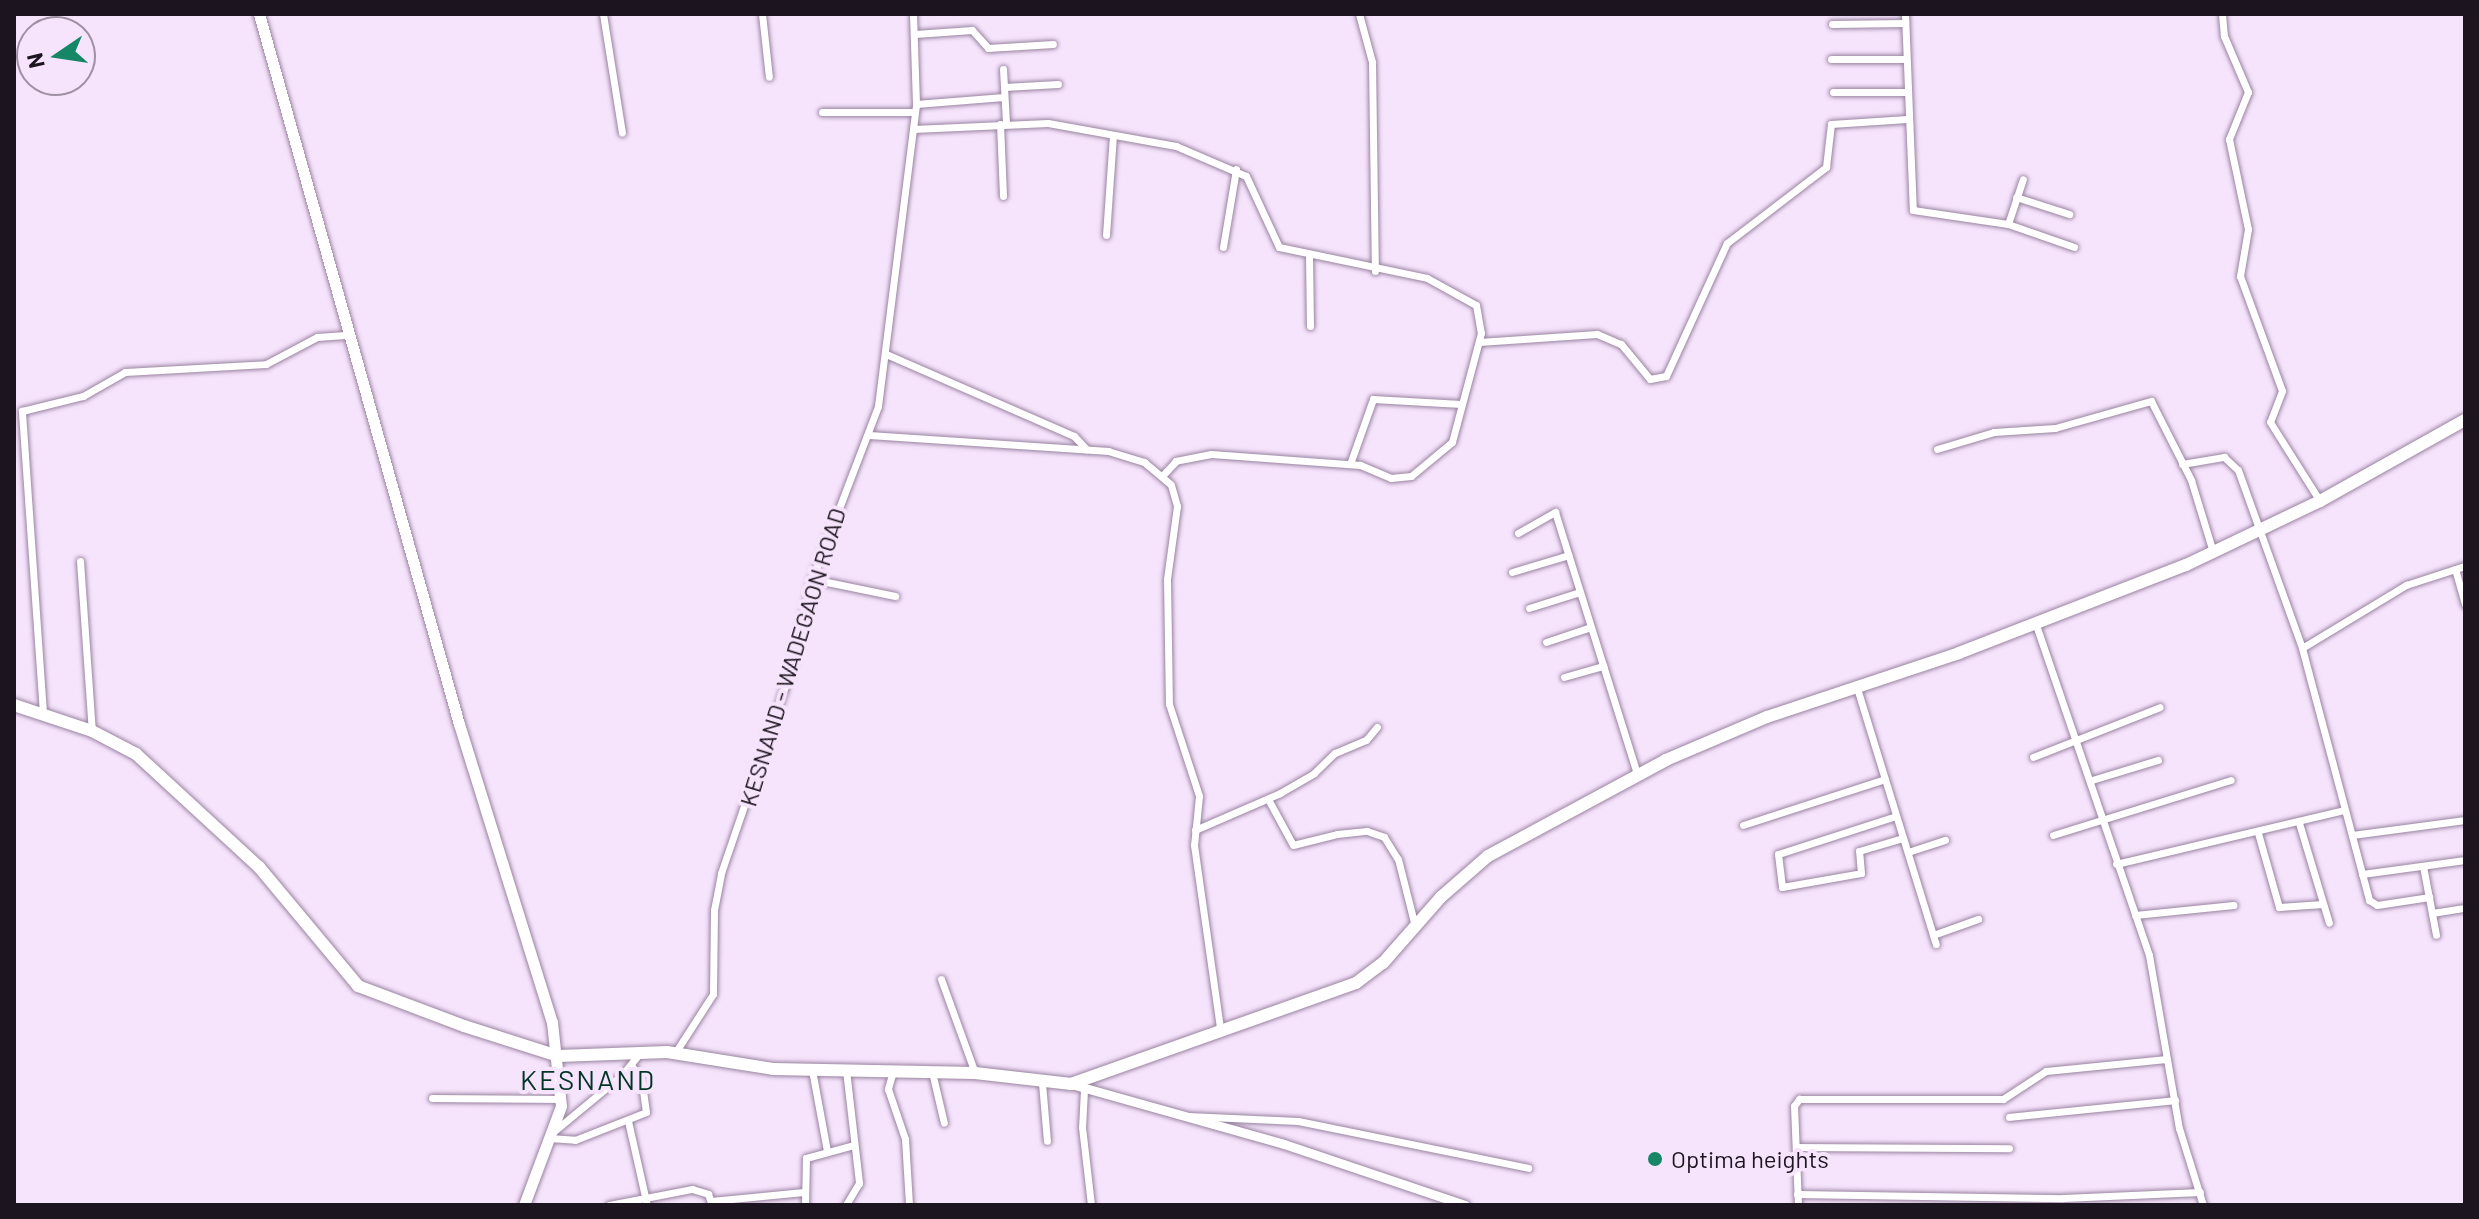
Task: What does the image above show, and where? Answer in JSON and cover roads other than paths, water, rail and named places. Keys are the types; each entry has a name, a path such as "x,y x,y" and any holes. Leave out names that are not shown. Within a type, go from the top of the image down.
{"highway":[{"path":"14,705 92,731 136,754 224,832 358,986 558,1056 635,1060 675,1053 747,1067 975,1073 1071,1084 1220,1028 1356,983 1383,963 1463,875 1488,856 1637,774 1767,717 1857,688 2213,552 2320,501 2465,420"}],"main road":[{"path":"259,14 484,807 547,1003 558,1056 562,1099 524,1205"}],"street":[{"path":"603,14 622,132"},
{"path":"762,14 769,77"},
{"name":"KESNAND - WADEGAON ROAD","path":"675,1053 713,994 716,893 790,672 812,579 869,435 886,354 916,108 913,14"},
{"path":"1359,14 1372,62 1375,271"},
{"path":"2222,14 2224,36 2248,92 2229,139 2248,229 2240,276 2282,391 2270,422 2320,501"},
{"path":"1832,24 1905,18 1913,210 2008,224 2074,247"},
{"path":"915,34 972,30 988,48 1053,44"},
{"path":"1831,59 1905,59"},
{"path":"1003,69 1003,196"},
{"path":"1004,87 1058,84"},
{"path":"1833,92 1907,92"},
{"path":"822,112 916,108 1004,97"},
{"path":"1479,342 1597,334 1621,344 1650,379 1666,376 1727,243 1826,167 1831,124 1907,119"},
{"path":"913,129 1048,123 1176,146 1236,169 1248,179 1276,244 1375,271 1427,278 1472,301 1481,317 1479,342 1449,448 1411,476 1391,478 1350,464 1202,454 1176,461 1163,475"},
{"path":"1106,235 1113,135"},
{"path":"1223,247 1236,169"},
{"path":"2008,224 2023,179"},
{"path":"2016,197 2069,214"},
{"path":"1309,255 1310,326"},
{"path":"43,713 22,411 83,396 125,372 266,364 321,335 349,335"},
{"path":"886,354 1074,436 1086,449"},
{"path":"1350,464 1373,399 1461,404"},
{"path":"1937,449 1994,432 2055,428 2151,401 2182,464 2213,552"},
{"path":"869,435 1123,454 1163,475 1177,506 1167,579 1169,704 1199,796 1195,830 1220,1028"},
{"path":"2182,464 2224,457 2232,460 2261,531 2302,648 2362,874 2374,905 2429,897"},
{"path":"1518,533 1555,512 1637,774"},
{"path":"1512,572 1569,555"},
{"path":"80,561 92,731"},
{"path":"2302,648 2406,585 2465,566"},
{"path":"2455,569 2465,605"},
{"path":"812,579 895,596"},
{"path":"1529,608 1580,592"},
{"path":"2035,622 2092,780 2116,864 2149,955 2166,1059 2203,1205"},
{"path":"1546,642 1591,627"},
{"path":"1564,677 1603,666"},
{"path":"1857,688 1936,944"},
{"path":"2033,757 2077,737 2160,707"},
{"path":"1195,830 1268,799 1314,773 1377,727"},
{"path":"2092,780 2158,760"},
{"path":"1743,825 1885,779"},
{"path":"2053,835 2231,780"},
{"path":"1268,799 1293,845 1337,834 1367,831 1384,837 1398,859 1415,926"},
{"path":"2116,864 2258,833 2345,810"},
{"path":"1896,816 1778,854 1782,887 1858,874 1862,870 1859,851 1903,838"},
{"path":"2352,835 2465,820"},
{"path":"2299,823 2329,923"},
{"path":"2258,833 2279,907 2323,904"},
{"path":"1908,852 1945,840"},
{"path":"2362,874 2465,860"},
{"path":"2423,866 2436,935"},
{"path":"2135,915 2233,905"},
{"path":"2432,913 2465,908"},
{"path":"1933,935 1978,919"},
{"path":"941,979 975,1073"},
{"path":"1798,1205 1794,1106 1802,1098 2003,1099 2040,1073 2166,1059"},
{"path":"635,1060 648,1107 628,1121 575,1140 550,1136 635,1060"},
{"path":"812,1070 827,1151"},
{"path":"846,1070 858,1188 846,1205"},
{"path":"893,1071 888,1089 905,1139 909,1205"},
{"path":"932,1072 944,1123"},
{"path":"1042,1083 1047,1141"},
{"path":"1071,1084 1180,1118 1284,1144 1465,1205"},
{"path":"1084,1090 1082,1127 1091,1205"},
{"path":"432,1098 562,1099"},
{"path":"2009,1117 2175,1100"},
{"path":"1180,1118 1205,1114 1298,1121 1528,1168"},
{"path":"628,1121 646,1201"},
{"path":"805,1205 804,1162 827,1151 854,1145"},
{"path":"1796,1147 2009,1148"},
{"path":"609,1205 646,1201 692,1189 704,1191 712,1203 804,1192"},
{"path":"1797,1194 2063,1198 2200,1192"}],"place":[{"name":"Optima heights","path":"1655,1159"}],"district":[{"name":"KESNAND","path":"588,1079"}]}
